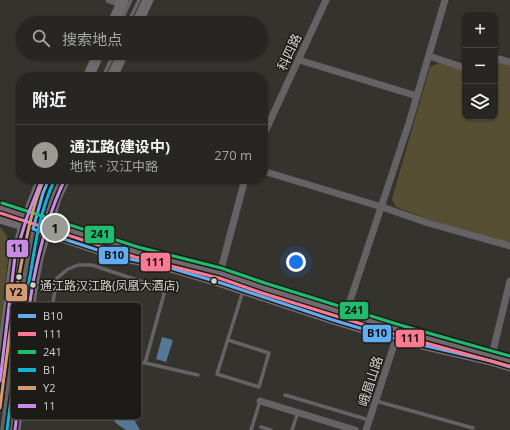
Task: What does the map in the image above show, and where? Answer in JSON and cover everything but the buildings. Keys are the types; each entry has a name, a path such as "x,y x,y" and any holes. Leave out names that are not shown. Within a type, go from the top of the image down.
{"main road":[{"path":"140,16 148,0"},
{"path":"118,16 125,1"},
{"path":"90,72 96,60"},
{"path":"114,72 120,60"},
{"path":"30,302 38,258 36,225 41,184"},
{"path":"0,381 6,366 8,348 6,326 15,256 56,198 63,184"},
{"path":"0,208 36,225 116,256 167,267 396,339 510,367"},
{"path":"0,219 36,225 220,273 263,288 399,330 510,361"},
{"path":"15,430 16,420"}],"street":[{"path":"109,0 125,1"},
{"name":"科四路","path":"268,125 326,0"},
{"path":"346,313 382,207 445,0"},
{"path":"429,56 462,67"},
{"path":"498,59 510,62"},
{"path":"299,60 417,96"},
{"path":"268,172 428,223 510,246"},
{"path":"220,273 245,184"},
{"path":"492,355 510,281"},
{"name":"峨眉山路","path":"366,430 396,339"},
{"path":"260,401 354,430"}],"lane":[{"path":"131,16 139,0"},
{"path":"122,16 125,1"},
{"path":"95,72 99,60"},
{"path":"105,72 111,60"},
{"path":"22,302 36,225 43,192 47,184"},
{"path":"36,225 50,184"},
{"path":"53,302 57,278 68,269 78,265 92,266 161,288 164,294 145,363"},
{"path":"228,340 269,352 259,387 217,374 243,290"},
{"path":"142,363 198,376"},
{"path":"2,430 6,366"},
{"path":"286,395 370,421"},
{"path":"251,430 260,401"},
{"path":"376,401 473,428"},
{"path":"292,430 298,412"},
{"path":"10,430 12,420"},
{"path":"260,427 271,430"}],"shaded area":[{"path":"498,62 510,65 510,241 507,242 430,220 396,207 392,199 430,67 439,63 462,70 462,120 498,120"},
{"path":"0,227 7,237 9,250 0,328"}],"water":[{"path":"162,337 173,340 166,362 156,359"},
{"path":"0,348 10,350 10,363 0,361"},
{"path":"114,420 134,420 140,430 126,430"}],"transit line":[{"name":"11","path":"0,381 15,256 27,217 40,184"},
{"name":"Y2","path":"15,302 28,232 42,184"},
{"name":"B10","path":"47,184 33,229 116,256 167,267 218,282 396,339 491,361 510,367"},
{"name":"B1","path":"26,302 42,213 53,184"},
{"name":"11","path":"30,302 43,239 63,184"},
{"name":"241","path":"2,203 138,247 221,268 400,325 510,356"},
{"name":"111","path":"0,213 135,257 219,278 397,335 509,366"},
{"name":"Y2","path":"0,408 10,333"},
{"name":"B1","path":"7,430 10,408"},
{"name":"11","path":"15,430 16,420"}],"place":[{"name":"通江路(建设中)","path":"55,228"},
{"name":"通江路汉江路(凤凰大酒店)","path":"33,285"}]}
